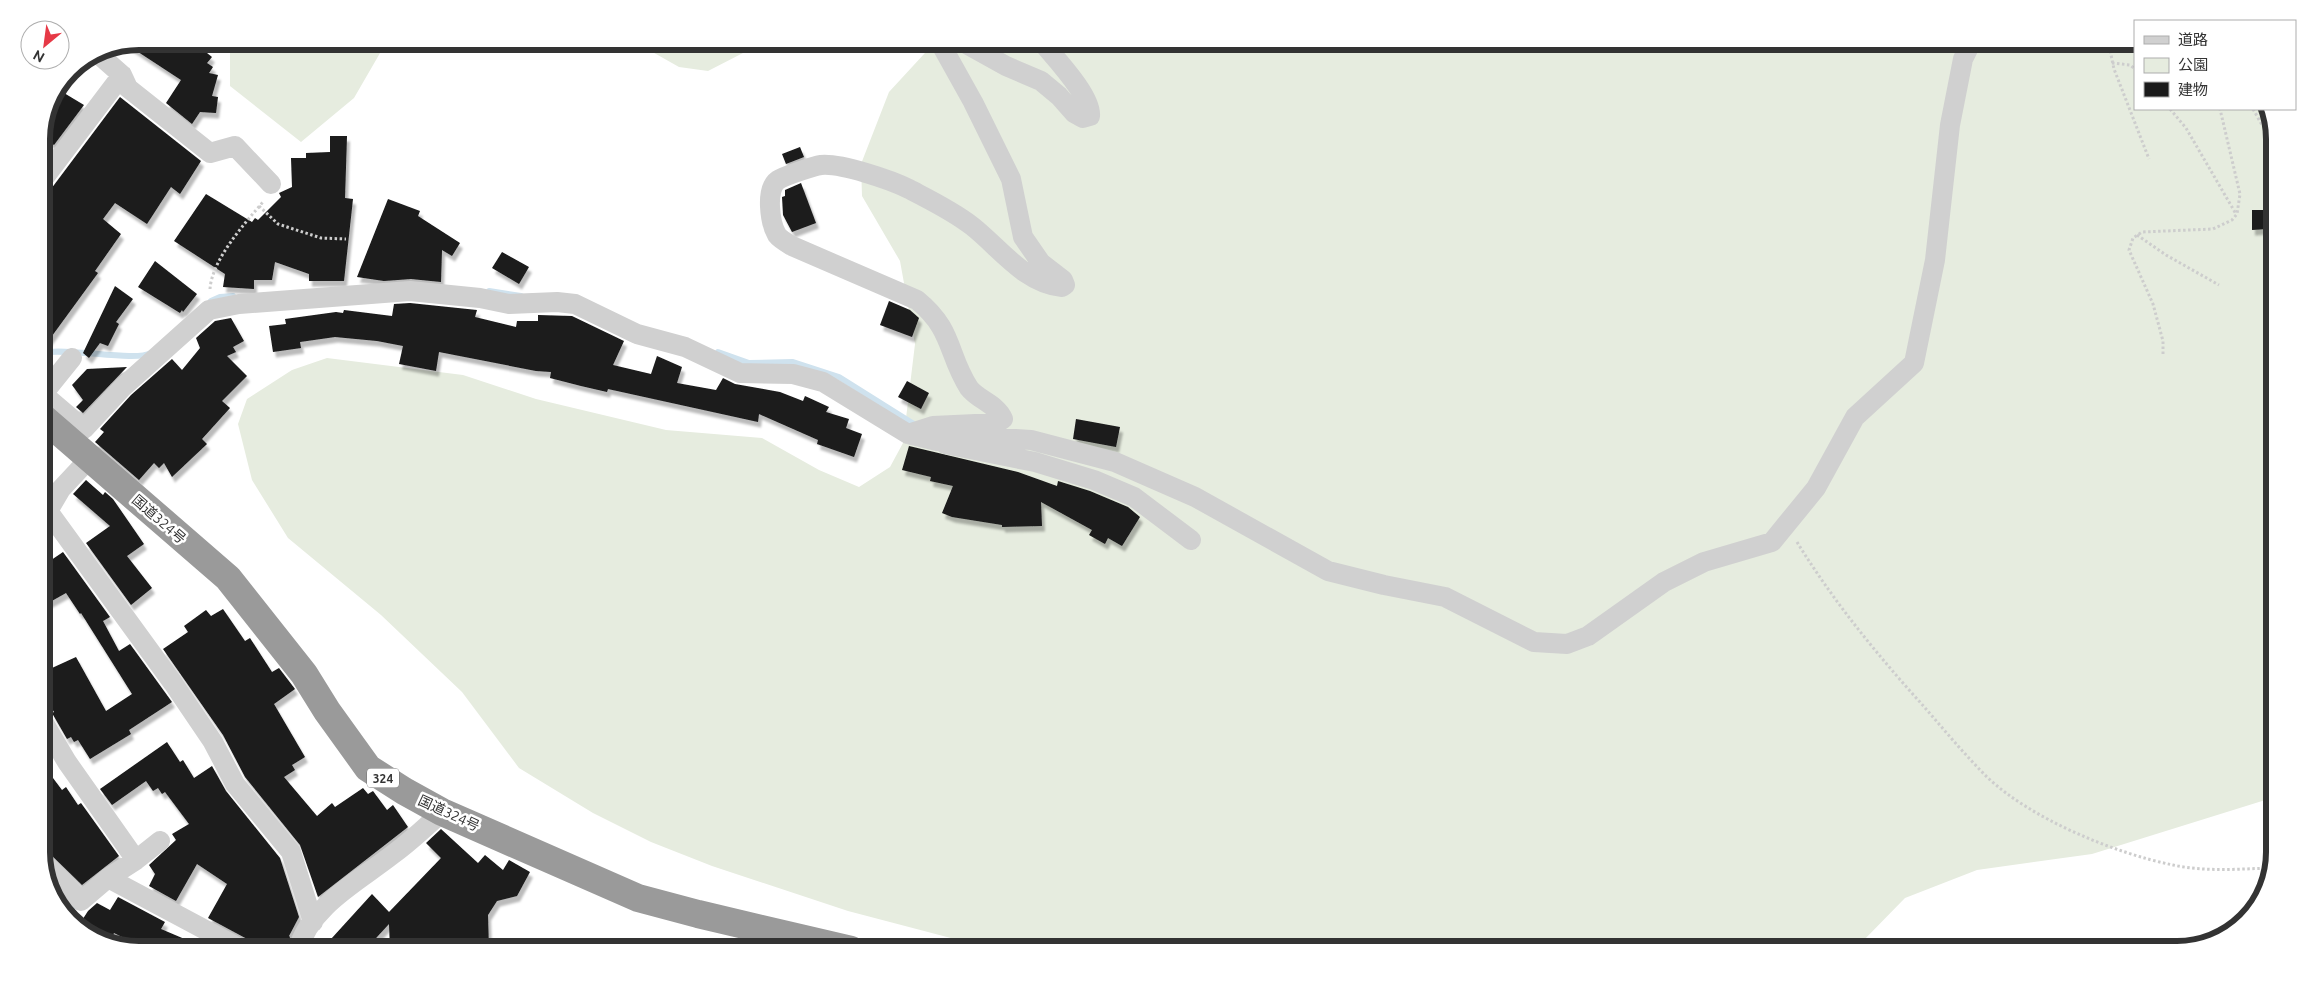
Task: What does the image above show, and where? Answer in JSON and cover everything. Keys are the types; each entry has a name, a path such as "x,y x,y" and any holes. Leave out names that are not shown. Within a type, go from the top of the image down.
{"highway":[{"name":"国道324号","path":"50,412 89,459 228,578 304,674 327,711 368,768 442,812 638,898 813,941"}],"street":[{"path":"908,434 933,426 997,423 1003,419 1000,413 971,390 962,375 944,328 932,312 917,300 792,246 778,236 772,220 772,189 777,180 821,165 885,179 908,189 958,217 1036,279 1050,286 1062,287 1065,285 1063,280 1041,263 1023,238 1011,179 974,102 944,50"},
{"path":"977,50 1041,82 1059,96 1074,113 1083,118 1090,116 1091,109 1078,88 1047,50"},
{"path":"936,441 974,436 1031,440 1115,462 1195,497 1328,571 1384,586 1444,597 1534,642 1567,644 1588,636 1664,582 1704,562 1772,542 1816,488 1855,417 1914,363 1935,260 1950,126 1963,60 1968,50"},
{"path":"103,58 122,75 128,88 210,153 235,146 270,184"},
{"path":"50,171 122,75"},
{"path":"50,407 84,429 122,387 209,310 238,304 410,291 480,298 509,304 557,302 575,304 637,334 685,347 740,373 793,374 823,382 908,434 952,447 1035,462 1094,480 1134,497 1191,540"},
{"path":"50,390 72,358"},
{"path":"50,506 60,489 89,459"},
{"path":"50,521 183,698 213,742 235,784 291,852 313,922"},
{"path":"50,732 67,762 136,860"},
{"path":"303,941 313,922 349,887 417,836 442,812"},
{"path":"53,871 81,901 108,878 136,860 160,841"},
{"path":"108,878 226,941"}],"path":[{"path":"2110,50 2112,63 2149,160"},
{"path":"2112,63 2130,65 2134,68"},
{"path":"2171,110 2186,128 2237,214"},
{"path":"2163,354 2163,341 2153,304 2130,250 2132,238 2154,231 2213,229 2232,220 2237,214 2240,194 2220,110"},
{"path":"2254,110 2265,129"},
{"path":"209,310 211,282 217,265 272,189 270,184"},
{"path":"259,206 278,224 321,238 346,239"},
{"path":"2138,235 2166,255 2219,285"},
{"path":"1787,525 1818,576 1882,661 1988,777 2016,800 2057,824 2096,842 2174,865 2224,870 2264,868"}],"green space":[{"path":"230,50 382,50 354,98 301,142 230,86"},
{"path":"649,50 745,50 743,53 708,71 679,67"},
{"path":"928,50 2134,50 2134,110 2261,110 2266,133 2266,800 2092,854 1977,870 1905,898 1863,941 962,941 848,911 712,866 651,842 593,813 519,768 462,692 381,615 288,538 252,480 238,424 247,399 292,370 327,358 463,375 536,399 666,430 762,438 819,470 859,487 890,467 903,443 915,344 900,261 862,196 861,164 889,92"}],"water":[{"path":"57,886 76,905 74,913"}],"building":[{"path":"136,50 203,50 212,57 207,63 213,67 209,73 218,75 212,96 218,97 216,113 200,112 192,124 166,103 181,80"},
{"path":"64,93 84,105 54,145 50,142 50,133 58,102"},
{"path":"120,97 201,161 180,194 171,187 147,224 115,203 103,219 121,234 95,271 98,273 50,339 50,190"},
{"path":"330,136 347,136 345,198 353,199 344,281 309,281 309,274 275,262 272,280 254,280 254,289 223,287 225,274 174,241 206,194 252,222 255,218 258,220 281,197 279,193 292,187 291,158 306,158 306,153 330,152"},
{"path":"800,147 804,157 786,164 782,154"},
{"path":"801,183 816,223 792,232 783,215 782,197 785,196 785,190"},
{"path":"388,199 420,211 418,216 460,243 452,256 442,250 441,282 411,279 384,281 357,277"},
{"path":"2252,210 2266,210 2266,229 2252,230"},
{"path":"502,252 529,267 519,284 492,268"},
{"path":"155,261 197,294 183,312 182,310 180,313 138,287"},
{"path":"115,286 133,299 116,322 119,324 108,346 100,343 89,358 83,353"},
{"path":"889,301 910,310 919,318 912,337 880,325"},
{"path":"410,303 477,310 475,317 516,327 517,321 538,321 538,315 572,316 624,341 613,365 651,374 657,356 682,367 677,383 716,390 723,378 735,384 780,392 803,401 805,396 829,407 826,412 849,419 846,428 862,434 854,457 817,444 818,440 759,414 758,422 608,389 607,392 581,386 550,378 551,372 536,371 439,352 436,371 399,364 403,346 377,341 335,337 300,342 301,348 273,352 269,326 286,324 285,319 336,312 343,313 344,310 392,316 394,304"},
{"path":"231,318 244,341 233,347 236,352 227,356 247,376 222,401 230,408 202,439 207,444 172,477 164,463 159,468 154,463 139,480 95,442 104,432 100,429 131,395 172,359 182,370 200,348 196,338 215,321"},
{"path":"127,367 83,413 76,407 83,400 72,385 87,369"},
{"path":"907,381 929,393 921,409 898,397"},
{"path":"1076,419 1120,427 1116,447 1073,439"},
{"path":"909,446 1018,472 1057,486 1058,481 1090,491 1128,507 1140,517 1122,546 1108,538 1105,544 1089,535 1092,530 1041,502 1042,526 1002,527 1002,525 952,517 942,513 953,486 930,481 931,477 902,470"},
{"path":"86,480 103,495 105,492 113,499 144,544 127,556 152,588 131,605 86,543 110,526 73,494"},
{"path":"63,552 110,617 103,621 119,651 130,644 172,702 129,730 131,734 90,759 78,740 74,742 71,737 67,739 52,713 54,712 50,705 50,669 76,657 106,711 132,694 81,613 66,593 50,602 50,561"},
{"path":"223,609 245,641 250,638 272,672 279,668 295,689 274,704 305,757 292,765 295,770 284,777 317,816 332,803 335,807 363,788 368,794 373,791 387,810 393,805 408,827 318,897 300,845 245,777 223,735 163,649 188,632 184,626 206,610 211,616"},
{"path":"167,742 180,762 183,760 194,778 212,766 226,791 280,858 299,917 289,936 289,941 250,941 208,918 227,884 197,864 176,901 149,886 155,874 149,865 176,840 172,834 189,824 165,792 162,794 158,788 153,791 146,781 112,805 100,789"},
{"path":"53,778 62,790 66,787 78,805 81,803 119,856 82,885 50,854 50,780"},
{"path":"441,829 478,863 485,855 503,870 509,860 530,872 517,896 497,901 488,915 489,941 390,941 389,924 373,941 329,941 372,894 389,912 441,858 426,843"},
{"path":"118,897 165,922 161,929 189,941 128,940 114,933 112,937 105,934 82,920 88,911 97,903 110,910"}],"waterway":[{"path":"489,291 521,296"},
{"path":"211,301 220,297 233,296"},
{"path":"50,352 131,356 151,353"},
{"path":"718,352 749,363 793,362 839,377 917,426"}]}
